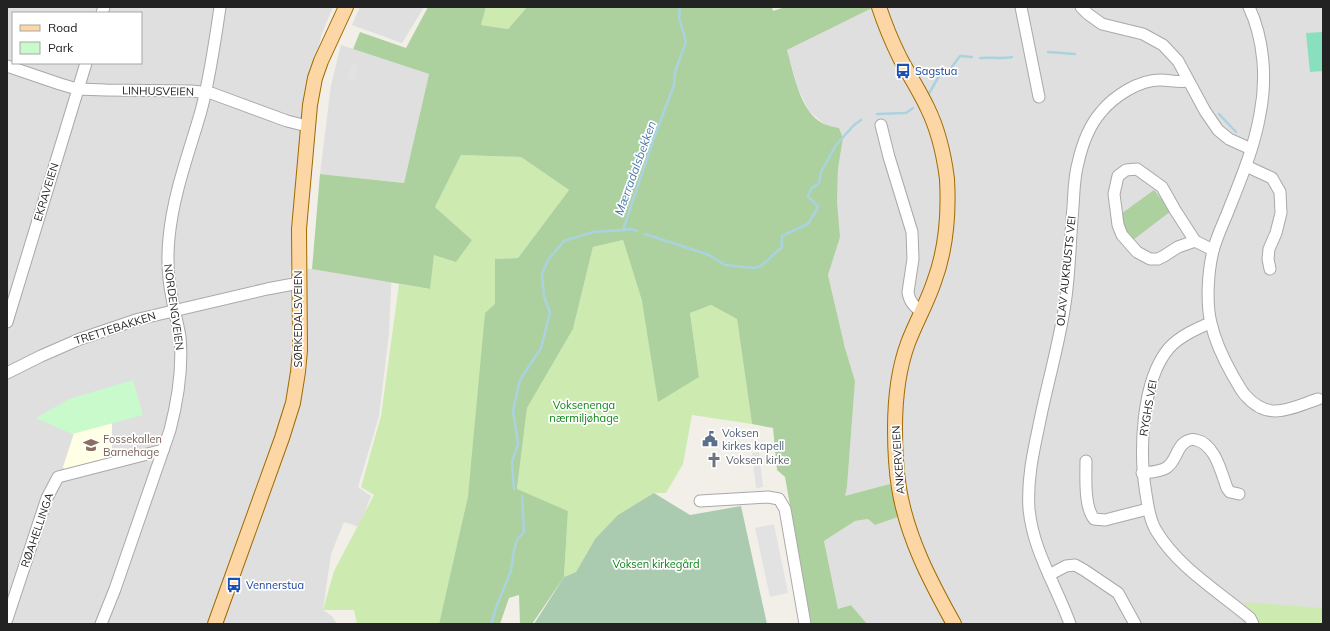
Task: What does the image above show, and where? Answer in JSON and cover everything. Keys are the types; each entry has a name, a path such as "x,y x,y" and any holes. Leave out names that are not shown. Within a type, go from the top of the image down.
{"main road":[{"name":"SØRKEDALSVEIEN","path":"215,624 292,408 298,377 300,350 299,222 311,97 317,70 327,45 346,7"},
{"name":"ANKERVEIEN","path":"879,7 895,47 931,114 940,139 945,168 947,210 944,244 937,273 908,343 898,380 895,413 896,470 905,515 918,554 954,624"}],"street":[{"name":"NORDENGVEIEN","path":"101,624 115,589 163,450 175,410 181,369 180,337 170,286 168,261 170,228 176,194 214,55 220,7"},
{"path":"1021,7 1039,97"},
{"path":"1081,7 1102,24 1136,32 1156,41 1178,61 1205,111 1218,130 1229,139 1251,149"},
{"path":"1249,7 1261,48 1264,83 1260,113 1246,166 1213,250 1209,277 1210,323 1230,371 1246,396 1258,406 1271,412 1318,399"},
{"name":"EKRAVEIEN","path":"7,322 86,64"},
{"name":"LINHUSVEIEN","path":"7,66 77,89 205,92 223,97 287,121 308,126"},
{"name":"OLAV AUKRUSTS VEI","path":"1070,624 1033,535 1029,481 1033,450 1063,318 1074,184 1078,163 1084,142 1093,123 1102,110 1115,99 1133,87 1150,81 1188,81"},
{"path":"881,125 889,157 912,232 914,259 908,297 913,305 922,312"},
{"path":"1246,166 1272,178 1280,192 1281,213 1269,249 1268,259 1270,269"},
{"path":"1195,242 1178,247 1158,259 1150,259 1137,252 1122,235 1118,225 1114,194 1118,176 1126,170 1137,169 1162,187 1195,242 1213,250"},
{"name":"TRETTEBAKKEN","path":"7,373 80,339 143,318 267,289 299,284"},
{"name":"RYGHS VEI","path":"1210,323 1175,342 1157,366 1151,384 1145,418 1142,448 1142,473 1148,509 1155,530 1165,544 1179,560 1250,618 1253,624"},
{"path":"1142,473 1154,472 1165,468 1172,462 1183,443 1197,440 1206,445 1212,452 1226,488 1230,492 1239,494"},
{"name":"RØAHELLINGA","path":"7,619 47,498 58,477 163,450"},
{"path":"1086,461 1087,493 1091,514 1094,519 1105,520 1148,509"},
{"path":"700,501 768,497 779,499 785,509 805,624"},
{"path":"1049,575 1066,566 1075,565 1084,570 1118,593 1135,624"}],"shaded area":[{"path":"7,7 333,7 321,36 302,123 290,277 291,365 287,394 280,422 208,624 7,624"},
{"path":"360,7 424,7 402,43 352,25"},
{"path":"871,7 1323,7 1323,624 867,624 851,605 838,609 824,541 855,521 868,519 875,525 898,517 844,496 847,487 855,381 845,348 828,275 833,257 838,169 843,138 809,111 798,88 787,50"},
{"path":"341,45 429,74 404,183 320,174 331,85"},
{"path":"352,64 358,66 355,81 347,79"},
{"path":"392,267 389,334 379,416 358,487 371,496 359,527 344,522 331,554 323,610 332,616 337,624 222,624 293,426 301,398 307,365 306,269"},
{"name":"Fossekallen Barnehage","path":"112,423 112,457 65,471 63,467 74,433"},
{"path":"759,452 763,487 756,488 752,453"},
{"path":"774,524 788,593 770,597 755,528"}],"green space":[{"path":"428,7 486,7 481,25 508,29 527,7 772,7 773,11 785,7 872,8 787,50 795,81 809,111 816,119 824,124 839,128 843,138 838,169 837,202 840,237 828,275 845,348 855,381 847,487 845,496 890,484 898,517 875,525 868,519 855,521 824,541 838,609 851,605 867,624 811,624 785,477 777,470 773,428 752,424 737,319 711,305 690,313 699,377 658,402 642,301 623,240 593,247 573,329 527,408 517,489 568,511 564,577 532,624 520,624 519,595 509,598 500,624 439,624 468,496 485,313 495,304 495,259 518,258 569,190 521,157 461,155 435,207 472,240 456,262 434,255 430,289 312,269 320,174 404,183 429,74 353,49 360,32 406,48"},
{"path":"486,7 527,7 508,29 481,25"},
{"path":"1323,32 1323,71 1310,72 1306,33"},
{"path":"461,155 521,157 569,190 518,258 495,259 495,304 468,496 439,624 357,624 354,610 323,610 334,571 374,495 361,487 381,416 399,284 429,289 434,255 472,240 435,207"},
{"path":"1154,190 1171,211 1133,240 1123,226 1121,214"},
{"name":"Voksenenga nærmiljøhage","path":"623,240 642,301 699,377 690,313 711,305 737,319 752,424 692,415 683,464 666,493 654,493 595,539 576,572 564,577 568,511 517,490 527,408 573,329 593,247"},
{"path":"133,380 143,415 72,434 36,418 69,399"},
{"name":"Voksen kirkegård","path":"654,493 690,515 741,506 767,624 534,624 564,577 576,572 595,539 618,515"},
{"path":"1244,602 1323,608 1323,624 1259,624 1255,616"}],"waterway":[{"name":"Mærradalsbekken","path":"514,489 512,462 518,444 513,410 520,380 541,348 550,313 544,296 542,274 548,260 564,241 593,232 623,230 654,138 674,85 675,72 686,42 679,17 680,7"},
{"path":"1048,52 1075,54"},
{"path":"928,95 942,71 951,68 960,56 972,57"},
{"path":"980,58 1012,57"},
{"path":"877,114 906,113 913,108"},
{"path":"1219,114 1236,132"},
{"path":"645,234 709,255 725,265 755,268 761,266 782,247 782,236 808,224 818,207 808,196 811,189 819,183 821,172 836,145 854,125 861,120"},
{"path":"623,230 631,229 637,231"},
{"name":"Mærradalsbekken","path":"491,624 511,571 517,540 524,532 522,496"}],"place":[{"name":"Sagstua","path":"903,71"},
{"name":"Voksen kirkes kapell","path":"710,439"},
{"name":"Fossekallen Barnehage","path":"91,445"},
{"name":"Voksen kirke","path":"714,460"},
{"name":"Vennerstua","path":"234,585"}]}
